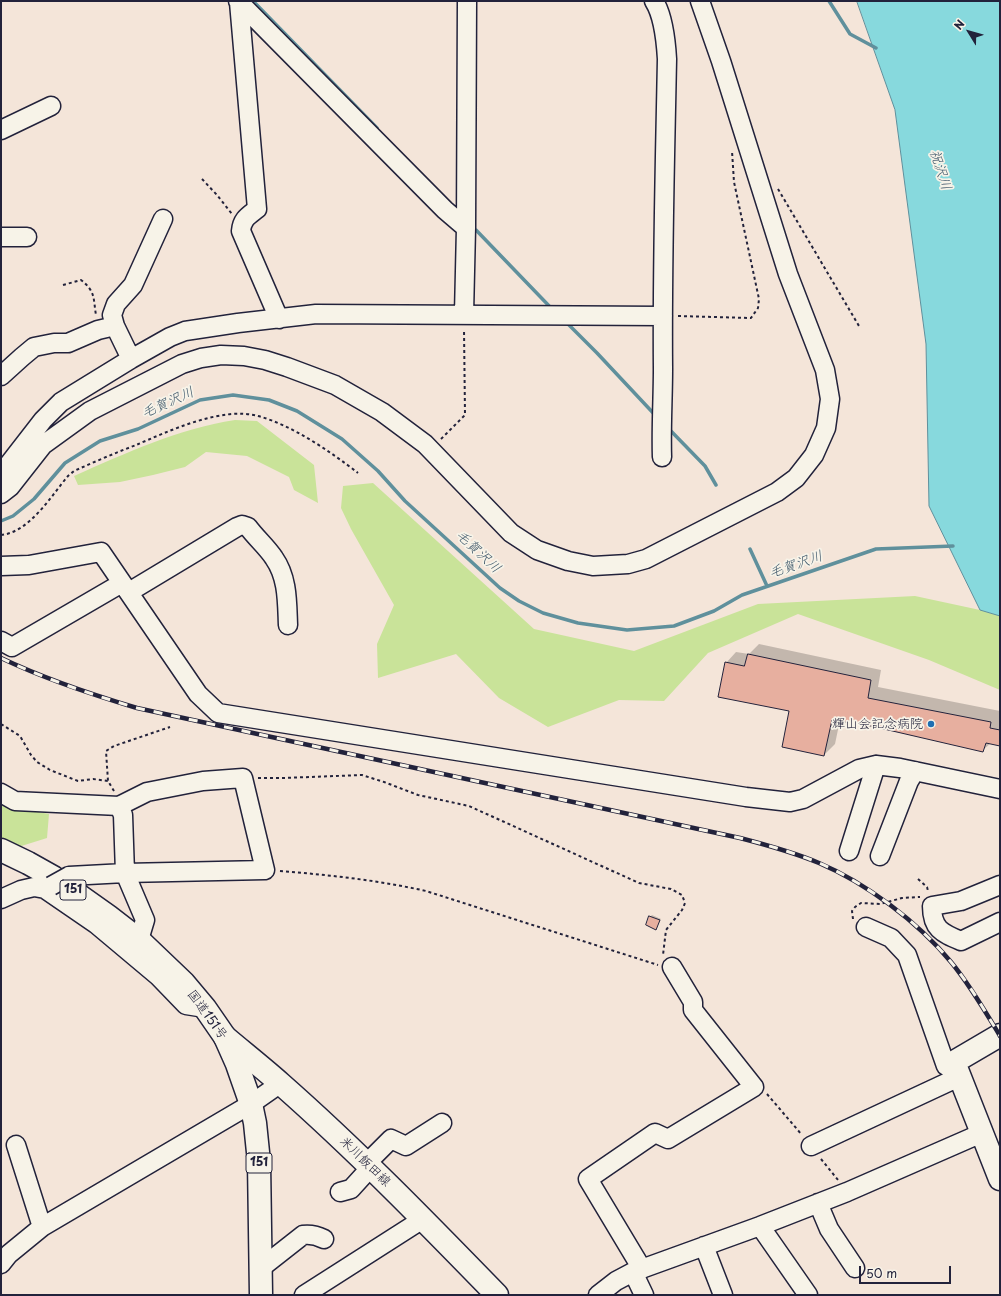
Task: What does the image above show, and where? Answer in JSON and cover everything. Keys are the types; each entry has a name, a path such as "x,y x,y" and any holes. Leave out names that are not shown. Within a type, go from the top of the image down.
{"main road":[{"name":"国道151号","path":"1,850 53,877 139,940 184,983 205,1008 225,1037 237,1064 251,1104 255,1123 259,1162 261,1295"},
{"path":"1000,1035 957,1070 1000,1179"},
{"name":"米川飯田線","path":"225,1037 281,1083 369,1165 497,1295"}],"street":[{"path":"464,314 467,1"},
{"path":"654,1 658,10 666,45 663,413 661,432 662,457"},
{"path":"1,494 10,487 43,445 90,410 182,364 201,358 221,356 244,356 265,360 335,386 382,412 425,444 512,533 537,550 568,561 593,566 628,564 646,559 751,507 777,492 796,478 814,455 826,428 830,399 825,370 788,274 721,61 700,1"},
{"path":"239,2 445,210 466,228"},
{"path":"239,2 257,209 245,218 241,225 241,231 279,319"},
{"path":"1,130 51,106"},
{"path":"1,376 34,347 68,342 106,328 116,304 133,285 163,219"},
{"path":"1,237 27,237"},
{"path":"1,474 52,409 61,402 131,359 170,337 185,331 316,314 548,314 663,316"},
{"path":"106,328 131,359"},
{"path":"6,644 126,588 242,525 248,527 275,559 286,588 288,625"},
{"path":"1,566 29,565 101,552 198,694 218,713 746,797 790,802 803,799 859,769 876,765 915,771 1000,789"},
{"path":"849,851 876,765"},
{"path":"880,856 909,781 915,771"},
{"path":"1,793 15,801 118,801 147,792 203,782 243,778 265,870 125,873 68,876 48,887 34,887 21,890 1,899"},
{"path":"118,801 123,815 125,873 144,920 139,940"},
{"path":"1000,886 961,901 932,906 932,916 935,925 944,934 961,941 1000,922"},
{"path":"48,887 96,924 158,976 186,1005 205,1008"},
{"path":"859,923 891,938 907,955 946,1066 957,1070"},
{"path":"644,1295 638,1270 588,1179 655,1133 668,1139 754,1087 694,1010 693,1002 665,966"},
{"path":"811,1146 957,1070"},
{"path":"1,1264 9,1254 42,1226 251,1104 281,1083"},
{"path":"340,1192 351,1189 369,1165 391,1140 406,1146 442,1123"},
{"path":"602,1294 616,1281 638,1270 760,1226 847,1192 982,1133"},
{"path":"16,1145 42,1226"},
{"path":"818,1203 829,1229 855,1268"},
{"path":"304,1295 423,1219"},
{"path":"760,1226 808,1295"},
{"path":"261,1268 303,1236 309,1234 324,1239"},
{"path":"704,1246 723,1295"}],"path":[{"path":"663,316 751,318 758,308 759,299 734,182 732,148"},
{"path":"202,179 227,207 241,231"},
{"path":"777,186 859,326"},
{"path":"64,285 81,280 89,286 106,328"},
{"path":"430,450 465,415 464,314"},
{"path":"1,535 19,528 33,518 68,476 74,471 182,425 211,418 236,414 257,416 290,429 308,439 337,456 358,473"},
{"path":"1,724 20,736 30,755 37,762 50,770 78,781 94,779 108,781"},
{"path":"118,801 108,781 106,751 114,746 170,727"},
{"path":"243,778 362,775 418,795 469,806 639,883 671,889 682,895 685,903 682,910 666,930 662,959 665,966"},
{"path":"265,870 347,877 396,884 426,891 665,966"},
{"path":"859,923 852,911 861,903 880,904 902,898 923,897"}],"green space":[{"path":"235,420 257,421 314,465 318,503 294,490 289,477 247,456 206,452 185,467 120,482 78,485 74,476 153,443 193,429"},
{"path":"373,483 534,629 634,651 758,604 915,596 980,610 1000,616 1000,690 929,660 798,614 708,653 664,701 619,700 548,727 499,698 456,654 378,678 377,644 394,605 351,529 341,508 343,486"},
{"path":"1,805 49,814 47,838 15,848 1,840"}],"water":[{"path":"857,1 1000,1 1000,616 980,610 929,506 926,344 895,110"}],"building":[{"path":"748,654 871,680 868,698 991,722 990,728 1000,730 1000,746 986,743 983,752 871,726 832,720 824,756 782,747 789,711 718,697 725,662 744,666"},
{"path":"649,916 660,920 656,930 646,925"}],"waterway":[{"path":"253,1 377,128"},
{"name":"祝沢川","path":"829,1 850,34 876,48"},
{"path":"476,230 553,310"},
{"path":"566,322 656,416"},
{"name":"毛賀沢川","path":"1,521 13,516 34,499 65,463 100,441 138,429 200,400 233,395 269,400 297,411 342,439 378,471 405,501 500,588 519,601 543,613 578,623 627,630 674,626 714,611 742,595 876,549 953,546"},
{"path":"669,429 705,466 716,485"},
{"path":"750,549 767,586"}],"railway":[{"path":"1,658 68,686 137,708 740,838 809,859 837,871 855,881 890,905 923,932 938,947 965,980 1000,1036"}],"place":[{"name":"輝山会記念病院","path":"931,724"}]}
